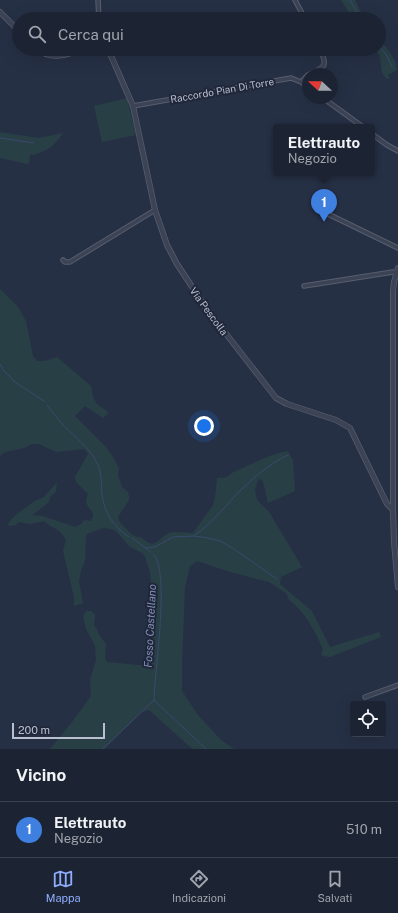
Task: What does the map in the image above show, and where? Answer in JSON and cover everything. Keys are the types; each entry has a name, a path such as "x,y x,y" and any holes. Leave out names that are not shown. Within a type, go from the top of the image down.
{"street":[{"path":"98,0 99,12"},
{"path":"295,0 301,12"},
{"path":"0,12 12,24"},
{"name":"Via Pescolla","path":"111,56 133,106 155,210 163,234 177,264 206,308 272,394 281,402 336,420 350,428 387,504 393,510"},
{"path":"322,68 325,64 323,56"},
{"name":"Raccordo Pian Di Torre","path":"133,106 291,78 301,82"},
{"path":"331,104 359,124"},
{"path":"375,136 398,151"},
{"path":"63,260 65,262 70,262 155,210"},
{"path":"328,214 398,248"},
{"path":"398,268 394,282 396,306 393,510 398,587"},
{"path":"304,286 393,272 396,273"},
{"path":"366,697 398,685"}],"shaded area":[{"path":"341,0 355,0 361,12 349,12"},
{"path":"386,48 393,57 397,70 388,75 390,78 387,79 382,72 380,57 386,56"},
{"path":"127,98 136,135 102,142 94,106"},
{"path":"0,132 39,138 63,133 57,141 45,151 30,155 29,163 27,164 0,158"},
{"path":"0,289 18,307 26,321 33,356 37,361 45,361 57,357 91,386 93,397 97,404 108,412 103,418 85,406 75,416 106,447 119,468 118,475 122,487 128,492 129,500 118,517 119,521 131,534 153,544 170,533 193,533 213,505 217,478 227,477 232,473 260,460 281,452 288,451 293,460 295,491 268,503 263,481 260,479 258,480 255,490 257,500 269,512 302,567 281,577 280,584 312,611 330,647 379,632 381,637 330,657 321,655 323,649 315,632 305,616 289,599 287,594 269,582 230,572 197,561 190,566 185,587 182,691 197,714 221,740 234,749 194,749 149,710 141,712 104,749 50,749 91,696 90,680 96,660 95,646 86,629 83,616 86,611 91,611 95,615 94,625 106,644 105,658 107,662 148,666 152,664 153,641 151,633 152,598 150,572 145,557 142,553 130,547 116,531 103,528 87,534 85,560 79,581 83,603 74,606 74,597 63,551 66,540 64,536 44,521 31,524 18,522 16,525 8,525 18,513 35,501 44,497 57,482 56,492 50,497 49,502 33,515 43,516 75,527 83,521 91,521 93,514 88,507 86,500 88,494 76,482 75,477 88,454 85,449 56,452 39,444 32,444 24,448 5,452 0,456"}],"waterway":[{"path":"350,0 357,12"},
{"path":"386,54 392,67"},
{"name":"Fosso Castellano","path":"0,138 34,143"},
{"name":"Fosso Castellano","path":"0,364 4,371 15,382 44,401"},
{"name":"Fosso Castellano","path":"47,405 64,426 83,444 95,459 100,472 103,501 107,513 114,524 129,537"},
{"name":"Fosso Castellano","path":"195,535 211,522 253,479 273,463 288,455"},
{"name":"Fosso Castellano","path":"145,548 155,547 173,537 194,536 208,538 220,541 231,547 277,579"},
{"name":"Fosso Castellano","path":"132,538 151,552"},
{"name":"Fosso Castellano","path":"153,554 158,564 161,579 160,623 154,700 206,749"},
{"name":"Fosso Castellano","path":"103,749 154,700"}],"place":[{"name":"Elettrauto","path":"324,222"}]}
